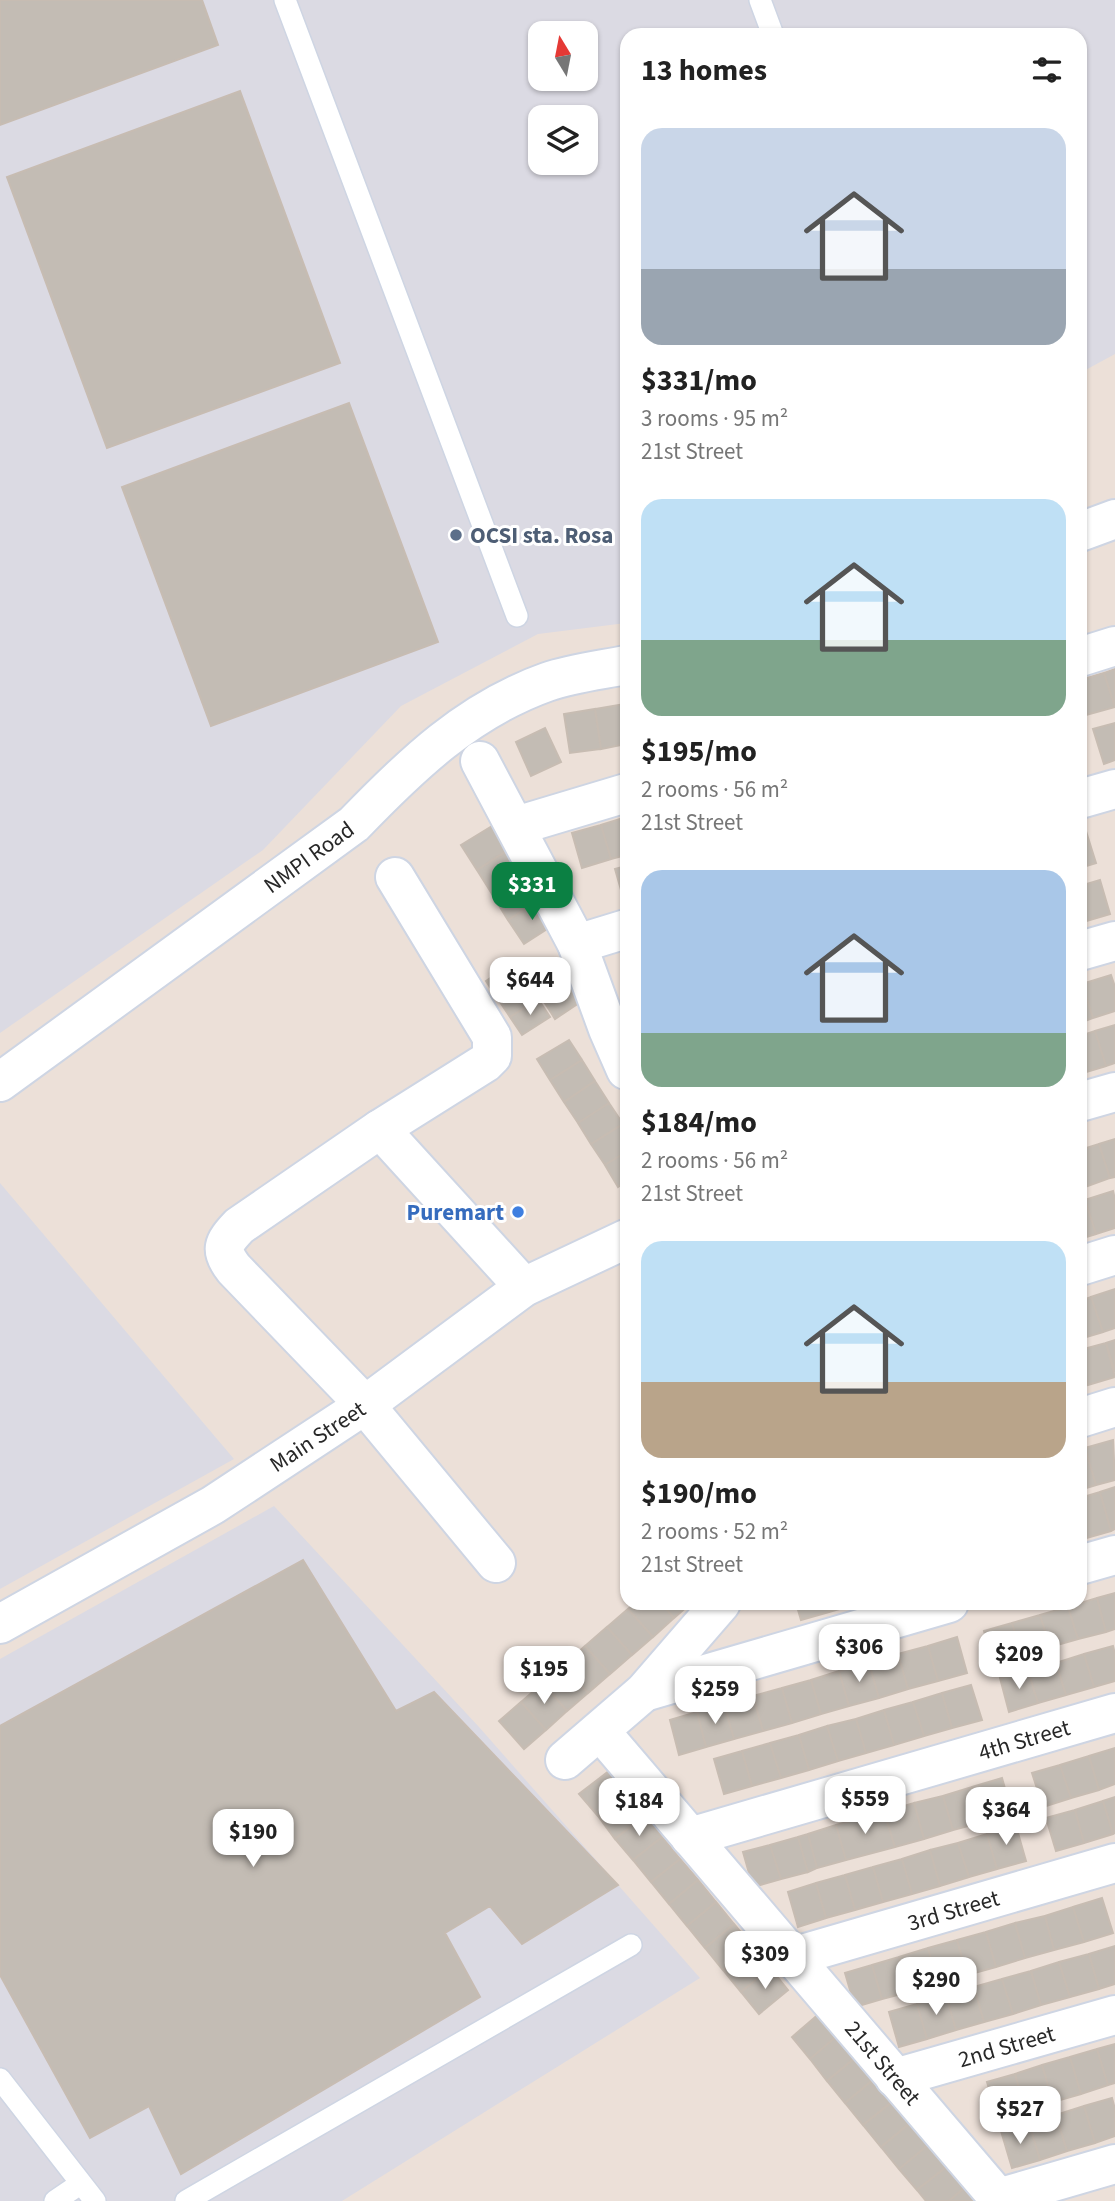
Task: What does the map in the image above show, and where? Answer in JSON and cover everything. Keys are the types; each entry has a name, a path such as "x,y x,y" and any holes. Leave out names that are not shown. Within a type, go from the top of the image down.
{"street":[{"path":"1087,529 1115,519"},
{"path":"1087,655 1115,646"},
{"name":"NMPI Road","path":"0,1082 354,824 403,772 456,730 496,703 549,681 620,666"},
{"path":"480,761 578,944 620,1056"},
{"path":"1087,797 1115,789"},
{"path":"516,826 620,795"},
{"path":"395,877 492,1037 492,1056 239,1226 227,1239 224,1248 226,1260 365,1405 496,1563"},
{"path":"578,944 620,931"},
{"path":"1087,949 1115,941"},
{"path":"1087,1100 1115,1092"},
{"path":"380,1129 524,1287"},
{"name":"Main Street","path":"0,1624 213,1504 365,1405 524,1287 620,1242"},
{"path":"1087,1264 1115,1255"},
{"path":"1087,1416 1115,1407"},
{"path":"1087,1563 1115,1555"},
{"path":"565,1760 644,1692 715,1610"},
{"path":"644,1692 925,1610"},
{"name":"4th Street","path":"690,1837 1115,1713"},
{"name":"21st Street","path":"600,1731 999,2199"},
{"name":"3rd Street","path":"792,1957 1115,1863"},
{"name":"2nd Street","path":"895,2078 1115,2015"},
{"path":"999,2199 1115,2164"}],"lane":[{"path":"285,0 517,617"},
{"path":"760,0 770,28"},
{"path":"186,2201 631,1945"},
{"path":"0,2079 79,2184 95,2201"},
{"path":"55,2201 79,2184"}],"shaded area":[{"path":"0,0 1115,0 1115,354 1087,369 1087,28 620,28 620,624 538,634 401,706 263,850 0,1033"},
{"path":"0,1183 234,1459 0,1589"},
{"path":"274,1506 479,1727 700,1978 342,2201 0,2201 0,1659"}],"building":[{"path":"0,0 202,0 218,45 0,125"},
{"path":"240,91 340,363 107,448 7,177"},
{"path":"349,403 438,642 211,726 122,487"},
{"path":"1115,669 1115,707 1104,673"},
{"path":"1104,673 1115,707 1087,715 1087,678"},
{"path":"620,705 620,745 601,749 595,709"},
{"path":"595,709 601,749 570,753 564,714"},
{"path":"1115,723 1115,760 1104,764 1093,729"},
{"path":"545,728 561,762 531,776 516,742"},
{"path":"620,819 620,857 611,859 601,825"},
{"path":"601,825 611,859 582,868 572,833"},
{"path":"492,826 508,850 477,870 461,845"},
{"path":"1087,834 1096,863 1087,866"},
{"path":"508,850 524,875 492,894 477,870"},
{"path":"620,868 620,886 615,869"},
{"path":"524,875 539,900 508,920 492,894"},
{"path":"1100,880 1110,914 1087,921 1087,884"},
{"path":"539,900 555,924 524,944 508,920"},
{"path":"513,963 526,980 498,999 486,981"},
{"path":"561,970 582,1001 555,1019 535,987"},
{"path":"1111,975 1115,987 1115,1011 1093,1018 1087,999 1087,982"},
{"path":"526,980 538,999 510,1017 498,999"},
{"path":"538,999 550,1017 522,1035 510,1017"},
{"path":"1087,999 1093,1018 1087,1020"},
{"path":"1115,1025 1115,1063 1106,1066 1095,1031"},
{"path":"1095,1031 1106,1066 1087,1072 1087,1034"},
{"path":"569,1040 582,1060 550,1080 537,1059"},
{"path":"582,1060 595,1081 564,1102 550,1080"},
{"path":"595,1081 609,1103 578,1123 564,1102"},
{"path":"609,1103 620,1120 620,1126 591,1144 578,1123"},
{"path":"620,1126 620,1156 605,1165 591,1144"},
{"path":"1115,1139 1115,1177 1110,1178 1099,1144"},
{"path":"1099,1144 1110,1178 1087,1186 1087,1148"},
{"path":"620,1156 618,1187 605,1165"},
{"path":"1113,1191 1115,1228 1096,1234 1087,1199"},
{"path":"1087,1206 1096,1234 1087,1237"},
{"path":"1115,1289 1115,1328 1103,1332 1091,1297"},
{"path":"1091,1297 1103,1332 1087,1337 1087,1298"},
{"path":"1115,1340 1115,1372 1106,1343"},
{"path":"1106,1343 1115,1377 1088,1385 1087,1348"},
{"path":"1113,1440 1115,1480 1096,1485 1087,1447"},
{"path":"1087,1455 1096,1485 1087,1488"},
{"path":"1115,1487 1115,1529 1111,1531 1100,1492"},
{"path":"1100,1492 1111,1531 1087,1538 1087,1496"},
{"path":"303,1560 396,1711 434,1692 618,1885 522,1944 490,1906 445,1933 480,1997 181,2174 149,2106 90,2138 0,1975 0,1726"},
{"path":"1115,1593 1115,1629 1106,1632 1097,1598"},
{"path":"1097,1598 1106,1632 1078,1639 1069,1610 1087,1610 1087,1601"},
{"path":"629,1610 667,1610 674,1618 653,1637"},
{"path":"629,1610 653,1637 632,1655 607,1627"},
{"path":"667,1610 683,1610 674,1618"},
{"path":"798,1610 829,1612 801,1620"},
{"path":"1069,1610 1078,1639 1050,1647 1040,1615"},
{"path":"1040,1615 1050,1647 1022,1656 1012,1623"},
{"path":"1012,1623 1022,1656 993,1664 984,1631"},
{"path":"607,1627 632,1655 610,1674 585,1646"},
{"path":"957,1637 967,1673 938,1681 928,1646"},
{"path":"585,1646 610,1674 588,1693 564,1665"},
{"path":"928,1646 938,1681 908,1689 898,1654"},
{"path":"1113,1646 1115,1681 1094,1687 1084,1654"},
{"path":"898,1654 908,1689 879,1698 869,1663"},
{"path":"1084,1654 1094,1687 1066,1695 1056,1663"},
{"path":"869,1663 879,1698 849,1706 839,1671"},
{"path":"1056,1663 1066,1695 1038,1703 1028,1671"},
{"path":"564,1665 588,1693 567,1711 543,1683"},
{"path":"839,1671 849,1706 821,1714 811,1680"},
{"path":"1028,1671 1038,1703 1009,1712 1000,1678"},
{"path":"811,1680 821,1714 792,1723 782,1688"},
{"path":"543,1683 567,1711 546,1730 521,1702"},
{"path":"971,1685 982,1720 952,1728 942,1693"},
{"path":"782,1688 792,1723 763,1731 753,1696"},
{"path":"942,1693 952,1728 924,1736 913,1702"},
{"path":"753,1696 763,1731 734,1739 724,1704"},
{"path":"521,1702 546,1730 524,1749 499,1721"},
{"path":"913,1702 924,1736 894,1745 884,1710"},
{"path":"724,1704 734,1739 706,1747 697,1712"},
{"path":"884,1710 894,1745 866,1753 856,1719"},
{"path":"697,1712 706,1747 679,1755 670,1720"},
{"path":"856,1719 866,1753 838,1761 827,1726"},
{"path":"827,1726 838,1761 809,1770 799,1735"},
{"path":"799,1735 809,1770 781,1778 770,1743"},
{"path":"770,1743 781,1778 752,1786 742,1751"},
{"path":"1115,1748 1115,1784 1099,1790 1089,1756"},
{"path":"742,1751 752,1786 724,1794 714,1759"},
{"path":"1089,1756 1099,1790 1071,1798 1060,1765"},
{"path":"1060,1765 1071,1798 1043,1807 1032,1773"},
{"path":"609,1771 626,1793 598,1816 579,1794"},
{"path":"1002,1778 1012,1813 983,1822 972,1787"},
{"path":"972,1787 983,1822 953,1830 943,1796"},
{"path":"626,1793 645,1815 615,1839 598,1816"},
{"path":"943,1796 953,1830 924,1839 914,1803"},
{"path":"1115,1797 1115,1833 1113,1834 1103,1801"},
{"path":"1103,1801 1113,1834 1084,1843 1075,1810"},
{"path":"914,1803 924,1839 895,1847 884,1812"},
{"path":"1075,1810 1084,1843 1056,1851 1046,1818"},
{"path":"884,1812 895,1847 846,1860 836,1825"},
{"path":"645,1815 662,1837 633,1860 615,1839"},
{"path":"836,1825 846,1860 817,1868 808,1834"},
{"path":"1016,1826 1026,1861 997,1869 987,1834"},
{"path":"808,1834 817,1868 808,1872 798,1837"},
{"path":"987,1834 997,1869 969,1877 958,1843"},
{"path":"662,1837 680,1859 651,1882 633,1860"},
{"path":"798,1837 808,1872 781,1879 770,1845"},
{"path":"958,1843 969,1877 940,1886 930,1850"},
{"path":"770,1845 781,1879 753,1887 743,1852"},
{"path":"930,1850 940,1886 912,1894 902,1859"},
{"path":"680,1859 698,1880 669,1904 651,1882"},
{"path":"902,1859 912,1894 883,1902 873,1867"},
{"path":"873,1867 883,1902 855,1910 845,1875"},
{"path":"845,1875 855,1910 826,1918 816,1883"},
{"path":"698,1880 716,1902 687,1926 669,1904"},
{"path":"816,1883 826,1918 798,1927 788,1892"},
{"path":"1102,1898 1113,1933 1084,1942 1073,1907"},
{"path":"716,1902 734,1924 705,1948 687,1926"},
{"path":"1073,1907 1084,1942 1054,1950 1045,1916"},
{"path":"1045,1916 1054,1950 1025,1958 1015,1923"},
{"path":"1015,1923 1025,1958 996,1967 986,1932"},
{"path":"734,1924 752,1946 723,1970 705,1948"},
{"path":"986,1932 996,1967 967,1975 957,1940"},
{"path":"957,1940 967,1975 938,1984 928,1948"},
{"path":"752,1946 770,1968 741,1992 723,1970"},
{"path":"1115,1946 1115,1984 1099,1989 1089,1954"},
{"path":"928,1948 938,1984 909,1992 899,1957"},
{"path":"1089,1954 1099,1989 1070,1997 1059,1962"},
{"path":"899,1957 909,1992 882,1999 872,1965"},
{"path":"1059,1962 1070,1997 1041,2005 1031,1971"},
{"path":"872,1965 882,1999 855,2007 845,1973"},
{"path":"770,1968 788,1990 759,2014 741,1992"},
{"path":"1031,1971 1041,2005 1013,2014 1002,1979"},
{"path":"1002,1979 1013,2014 984,2022 974,1987"},
{"path":"974,1987 984,2022 956,2030 946,1995"},
{"path":"946,1995 956,2030 927,2039 917,2004"},
{"path":"917,2004 927,2039 899,2047 889,2012"},
{"path":"820,2013 838,2035 810,2059 792,2037"},
{"path":"838,2035 856,2057 827,2081 810,2059"},
{"path":"1115,2044 1115,2083 1108,2085 1097,2049"},
{"path":"1097,2049 1108,2085 1081,2094 1070,2057"},
{"path":"856,2057 874,2079 845,2103 827,2081"},
{"path":"1070,2057 1081,2094 1053,2102 1042,2065"},
{"path":"1042,2065 1053,2102 1025,2110 1015,2074"},
{"path":"1015,2074 1025,2110 998,2119 987,2082"},
{"path":"874,2079 893,2101 863,2125 845,2103"},
{"path":"1112,2098 1115,2109 1115,2136 1095,2143 1084,2106"},
{"path":"893,2101 910,2123 881,2147 863,2125"},
{"path":"1084,2106 1095,2143 1067,2151 1056,2115"},
{"path":"1056,2115 1067,2151 1040,2160 1029,2123"},
{"path":"910,2123 928,2145 899,2169 881,2147"},
{"path":"1029,2123 1040,2160 1012,2168 1001,2131"},
{"path":"928,2145 946,2167 917,2190 899,2169"},
{"path":"946,2167 964,2188 949,2201 926,2201 917,2190"},
{"path":"964,2188 974,2201 949,2201"}],"place":[{"name":"OCSI sta. Rosa","path":"456,535"},
{"name":"Puremart","path":"518,1212"}]}
